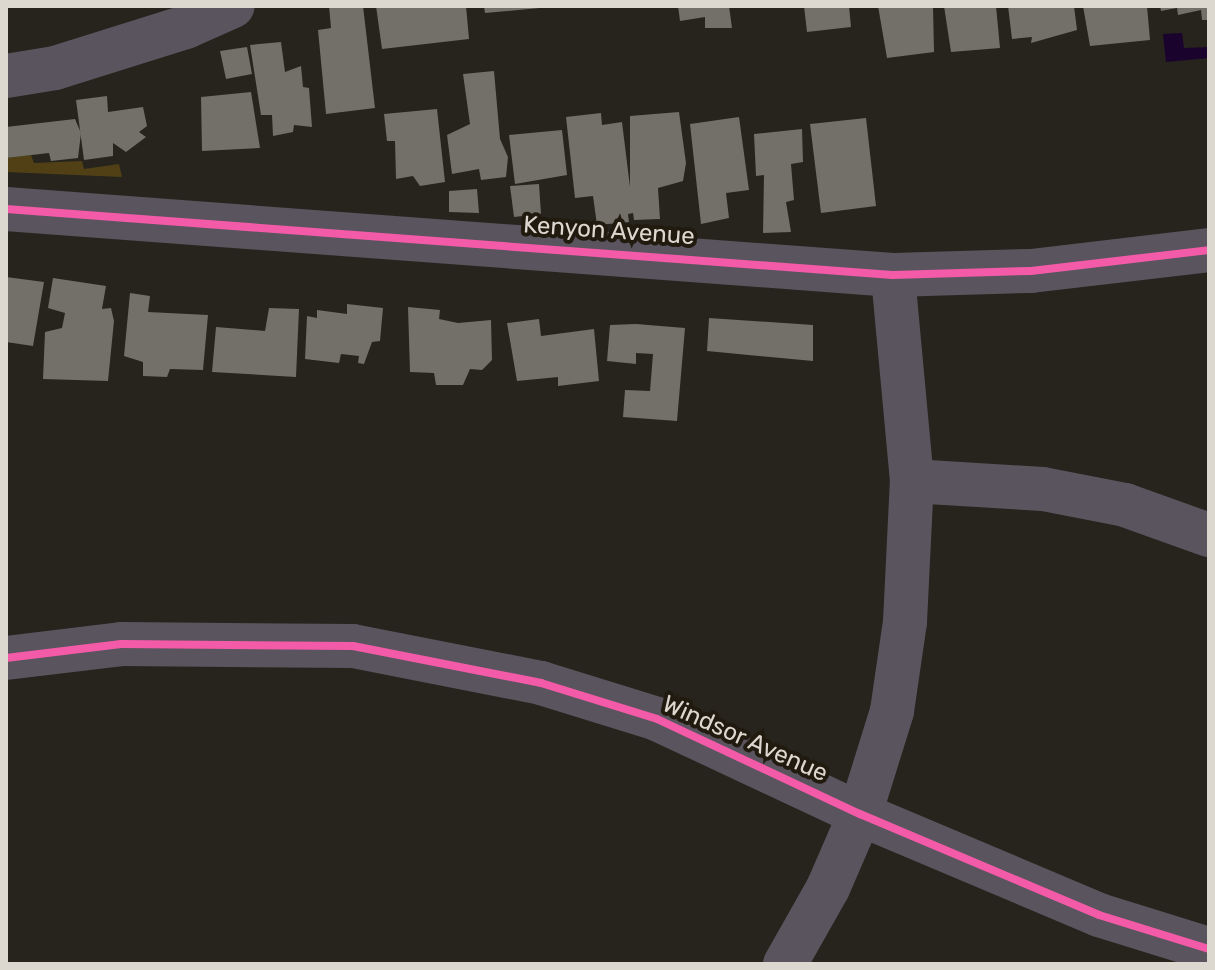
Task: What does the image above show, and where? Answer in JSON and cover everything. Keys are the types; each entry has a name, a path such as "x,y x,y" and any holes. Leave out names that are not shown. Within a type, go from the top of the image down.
{"street":[{"path":"6,76 55,68 186,27 233,6"},
{"name":"Kenyon Avenue","path":"6,209 893,275 1031,271 1209,250"},
{"path":"785,964 828,888 860,814 892,711 905,622 912,481 893,275"},
{"path":"912,481 1043,489 1125,505 1209,535"},
{"name":"Windsor Avenue","path":"6,658 121,644 247,641 353,646 448,661 541,683 657,719 860,814 1099,915 1209,949"}],"shaded area":[{"path":"1182,33 1184,48 1209,47 1209,58 1166,62 1163,34"},
{"path":"31,155 34,163 82,161 84,169 119,164 122,177 6,172 6,158"}],"building":[{"path":"329,6 363,6 375,108 326,114 318,30 331,28"},
{"path":"376,6 466,6 469,39 382,49"},
{"path":"484,6 540,6 540,8 485,13"},
{"path":"678,6 729,6 732,28 705,28 705,17 680,21"},
{"path":"804,6 849,6 851,27 807,32"},
{"path":"878,6 933,6 934,52 887,58"},
{"path":"944,6 996,6 1000,48 951,52"},
{"path":"1008,6 1074,6 1077,30 1031,43 1032,37 1012,39"},
{"path":"1083,6 1147,6 1150,40 1090,46"},
{"path":"1160,6 1209,6 1209,20 1202,20 1201,10 1178,15 1177,8 1161,11"},
{"path":"281,42 285,72 301,66 303,87 309,88 312,127 294,125 293,132 273,136 272,115 261,115 250,45"},
{"path":"247,47 252,74 226,79 220,51"},
{"path":"494,71 500,139 508,157 506,177 481,180 479,169 452,174 447,135 470,124 463,74"},
{"path":"251,92 260,148 202,151 201,97"},
{"path":"107,96 108,112 143,107 147,126 139,132 146,137 126,152 113,143 113,156 84,160 76,100"},
{"path":"437,109 445,182 420,186 413,176 396,179 395,141 387,141 384,114"},
{"path":"679,112 686,163 683,181 658,188 660,219 634,220 633,213 628,214 629,222 597,225 593,196 575,198 566,117 601,113 602,125 622,122 630,187 630,116"},
{"path":"739,117 749,190 726,193 729,218 701,224 690,124"},
{"path":"866,118 876,206 821,213 810,124"},
{"path":"75,119 81,133 78,158 51,161 49,153 6,158 6,127"},
{"path":"802,129 803,162 791,164 794,200 786,202 791,232 763,233 764,175 756,176 754,134"},
{"path":"562,130 567,175 515,184 509,135"},
{"path":"539,184 541,214 514,217 510,186"},
{"path":"477,189 479,213 449,212 449,191"},
{"path":"6,277 44,282 33,346 6,342"},
{"path":"53,278 106,286 102,309 111,308 114,321 108,381 43,379 45,332 62,328 65,313 48,308"},
{"path":"130,293 150,296 148,312 208,315 203,370 170,369 167,377 143,376 143,362 124,356"},
{"path":"347,304 383,308 380,341 372,342 364,364 358,363 359,356 341,354 339,363 305,359 307,316 317,318 317,310 347,314"},
{"path":"408,307 440,310 439,319 458,323 491,320 492,360 482,370 470,369 463,385 436,385 434,373 410,372"},
{"path":"269,308 299,309 296,377 212,372 216,327 265,331"},
{"path":"709,318 813,325 813,361 707,351"},
{"path":"539,319 541,336 594,329 599,381 558,386 558,377 517,381 507,323"},
{"path":"610,325 685,328 677,421 623,417 625,390 650,391 653,354 636,353 636,364 607,361"}],"cycle path":[{"path":"6,209 893,275 1031,271 1209,250"},
{"path":"6,658 121,644 353,646 541,683 657,719 860,814 1099,915 1209,949"}]}
